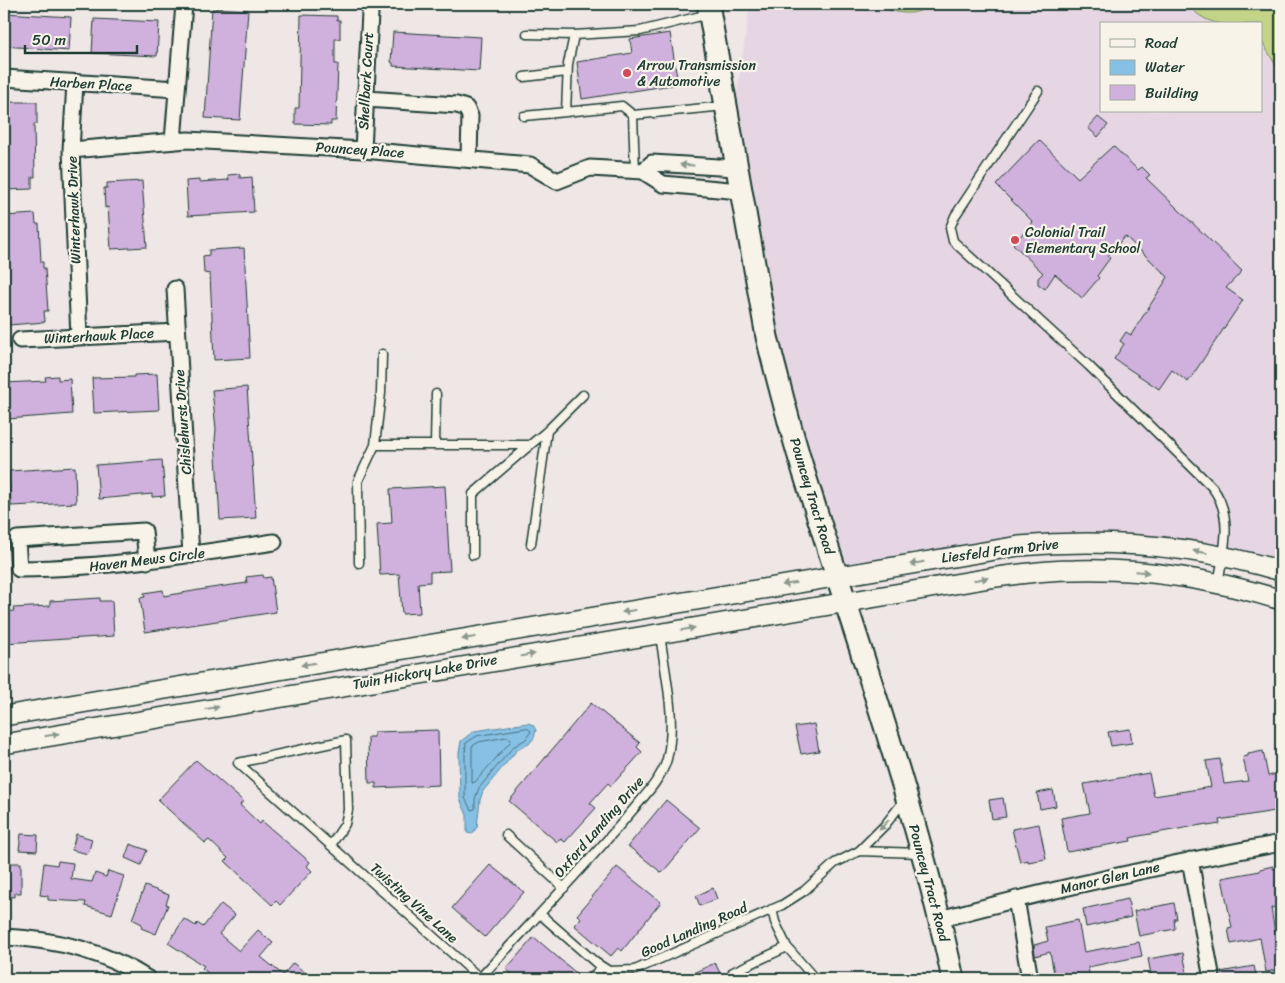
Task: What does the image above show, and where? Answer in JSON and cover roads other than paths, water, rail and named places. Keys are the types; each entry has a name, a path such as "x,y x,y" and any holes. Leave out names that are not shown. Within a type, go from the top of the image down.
{"main road":[{"name":"Pouncey Tract Road","path":"708,9 767,337 805,478 846,602 923,854 953,979"}],"street":[{"path":"173,141 184,4"},
{"name":"Shellbark Court","path":"363,150 370,13"},
{"name":"Harben Place","path":"4,78 177,89"},
{"name":"Winterhawk Drive","path":"75,83 71,150 79,337"},
{"path":"366,100 457,105 466,108 470,116 469,158"},
{"name":"Pouncey Place","path":"71,150 194,140 363,150 469,158 530,165 557,181 590,168 639,171 663,184 740,192"},
{"name":"Pouncey Place","path":"639,171 652,163 736,168"},
{"name":"Chislehurst Drive","path":"175,289 191,555"},
{"name":"Winterhawk Place","path":"20,340 177,332"},
{"name":"Haven Mews Circle","path":"147,561 144,531 17,539 19,569 94,566 147,561 274,542"},
{"name":"Liesfeld Farm Drive","path":"837,576 992,550 1046,544 1128,543 1223,556 1281,572"},
{"name":"Liesfeld Farm Drive","path":"846,602 990,578 1072,570 1117,570 1154,573 1218,583 1281,600"},
{"name":"Twin Hickory Lake Drive","path":"4,716 837,576"},
{"name":"Twin Hickory Lake Drive","path":"4,744 846,602"},
{"name":"Manor Glen Lane","path":"940,919 1016,899 1190,860 1281,843"},
{"path":"1190,860 1212,979"},
{"path":"1016,899 1030,979"},
{"path":"4,937 59,942 113,960 148,979"}],"lane":[{"path":"527,34 574,35 640,31 708,9"},
{"path":"566,112 568,72 574,35"},
{"path":"524,77 568,72"},
{"path":"1038,91 955,216 950,228 953,241 1088,366 1212,487 1222,501 1224,509 1225,538 1218,583"},
{"path":"524,116 622,106 634,115 725,106"},
{"path":"634,115 639,171"},
{"path":"359,563 358,481 375,445 381,393 382,354"},
{"path":"435,445 436,394"},
{"path":"473,555 473,494 548,431 583,395"},
{"path":"531,544 548,431"},
{"path":"375,445 530,445"},
{"name":"Oxford Landing Drive","path":"480,979 597,852 652,787 667,762 671,741 669,706 660,634"},
{"name":"Twisting Vine Lane","path":"330,845 345,824 348,810 346,740 238,763 480,979"},
{"path":"859,851 885,825 906,798"},
{"path":"506,836 564,888"},
{"path":"859,851 923,854"},
{"name":"Good Landing Road","path":"602,967 609,971 635,970 772,909 804,891 835,863 859,851"},
{"path":"772,909 775,922 787,947 815,979"},
{"path":"540,914 602,967 590,979"},
{"path":"733,972 787,947"}],"water":[{"path":"528,723 533,725 536,730 534,738 529,744 517,750 483,791 477,827 472,834 467,833 467,815 460,799 459,753 461,741 474,731"}],"place":[{"name":"Arrow Transmission & Automotive","path":"627,73"},
{"name":"Colonial Trail Elementary School","path":"1015,240"}]}
